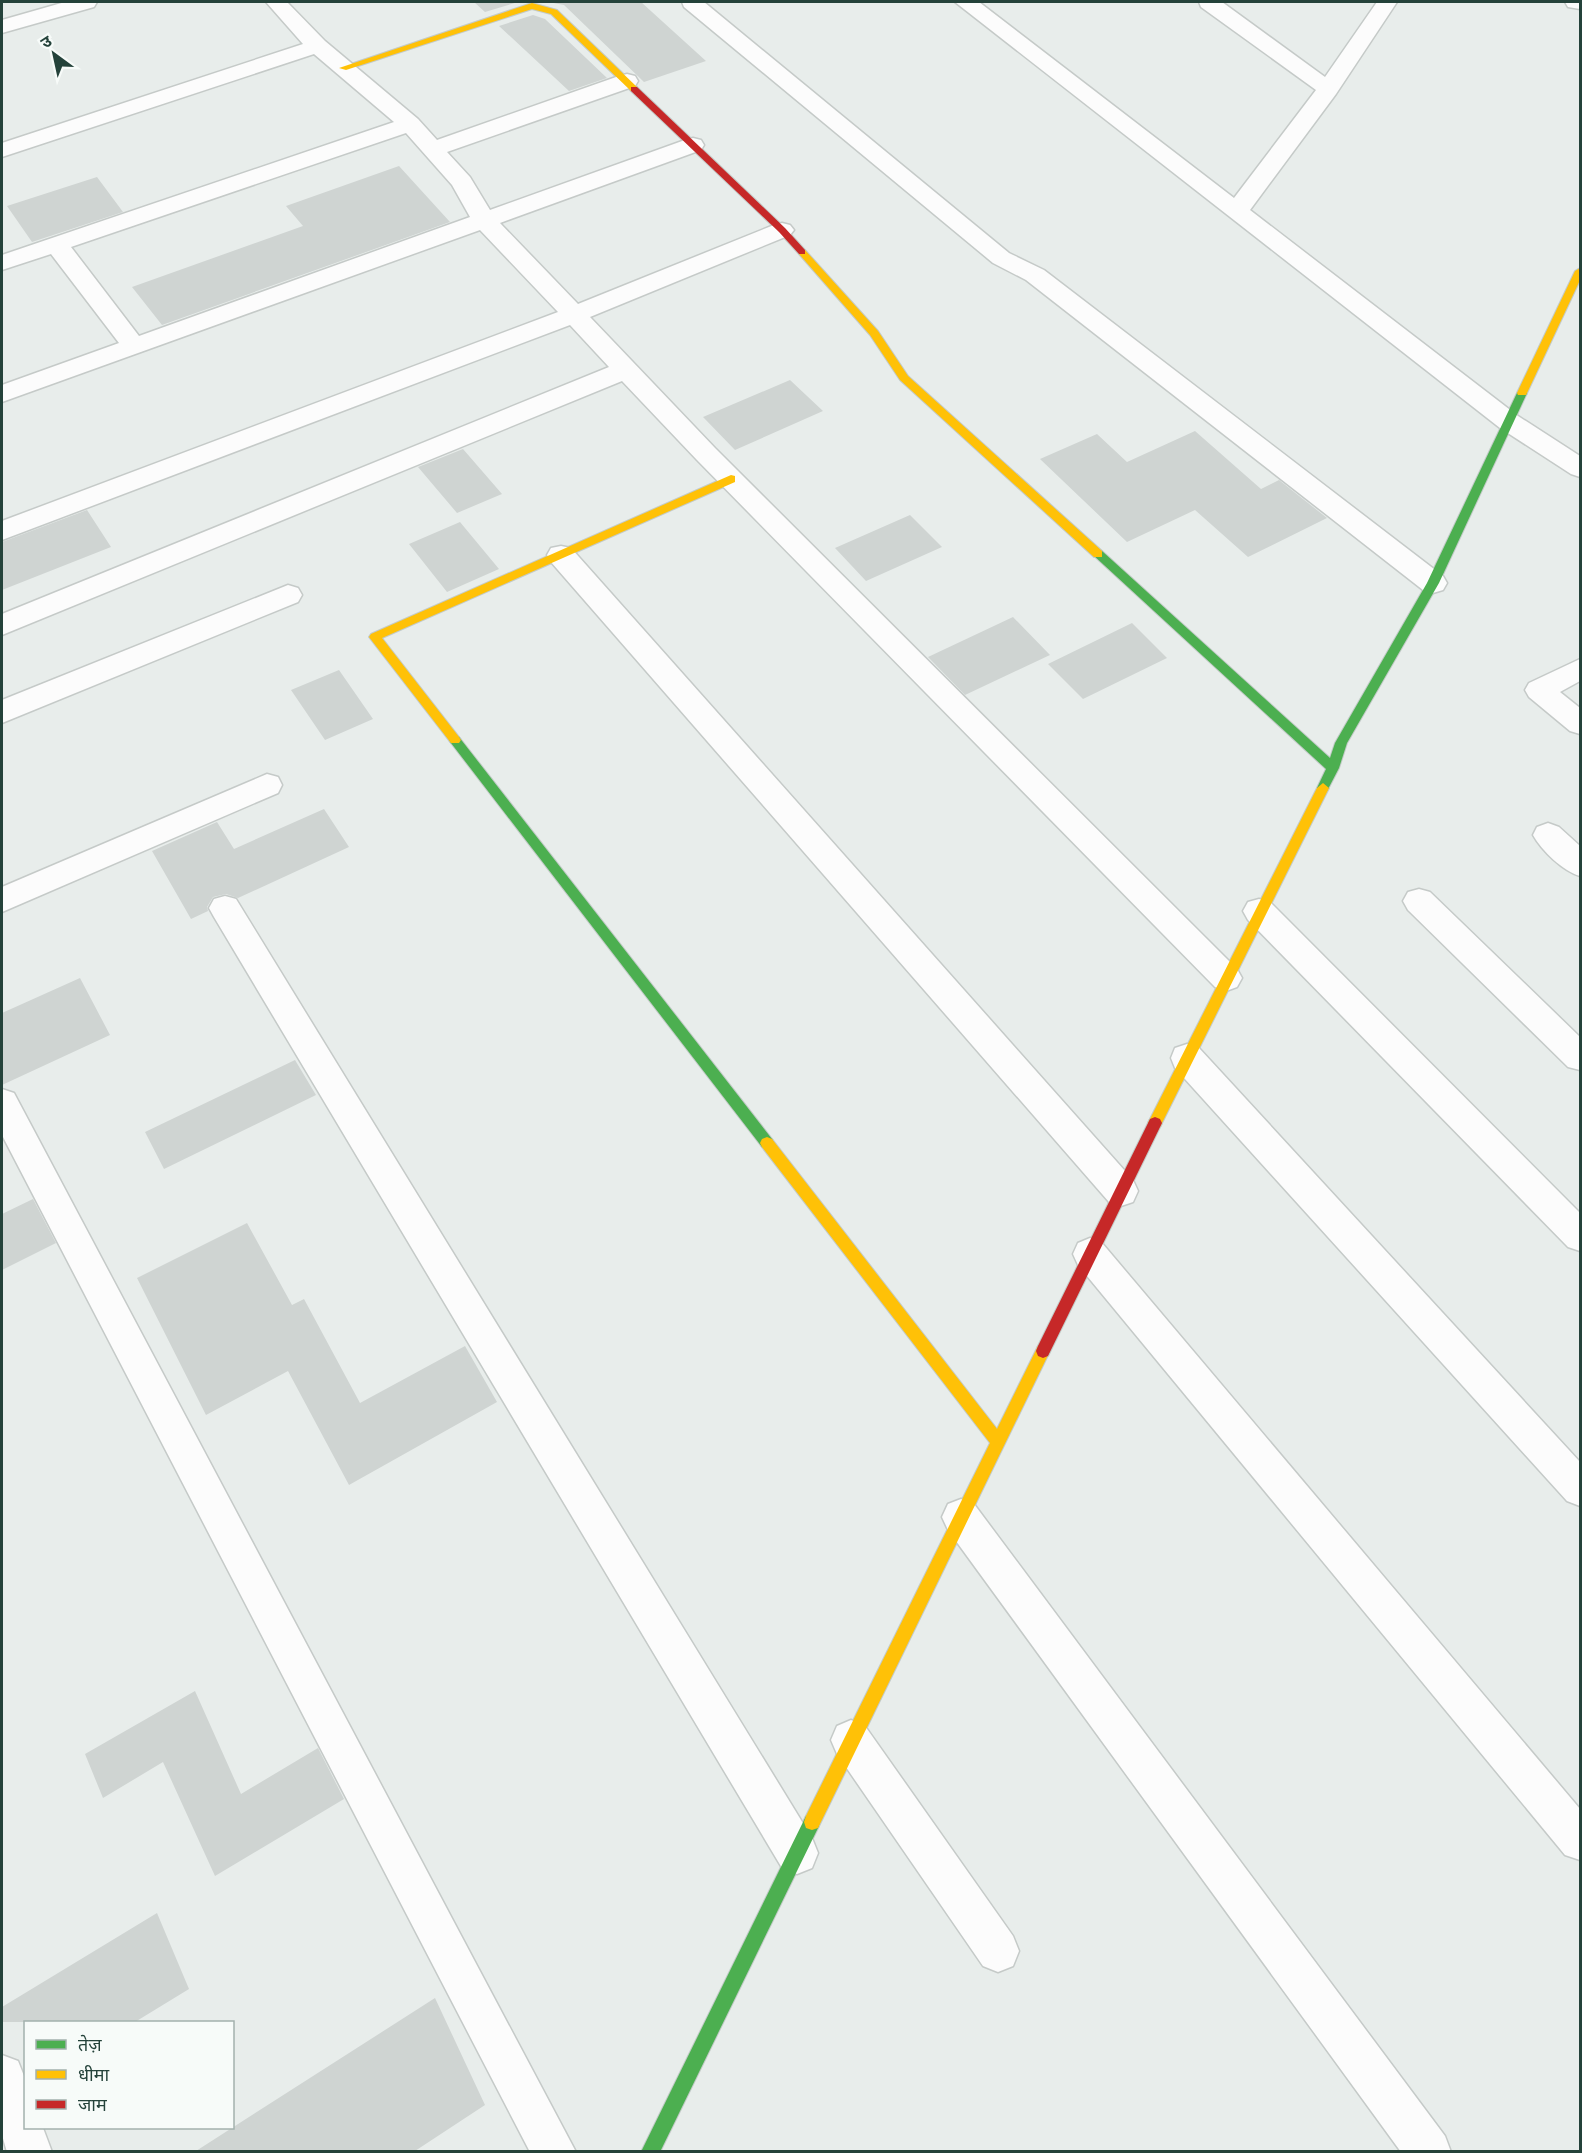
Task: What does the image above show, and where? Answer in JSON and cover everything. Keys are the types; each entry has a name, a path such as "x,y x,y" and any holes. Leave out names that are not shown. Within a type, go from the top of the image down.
{"street":[{"path":"2,25 86,2"},
{"path":"276,2 317,46 410,124 462,182 484,220 626,370 731,479 1226,978"},
{"path":"692,2 1001,258 1035,275 1433,583"},
{"path":"966,2 1509,422 1581,468"},
{"path":"1209,2 1328,89"},
{"path":"1236,212 1328,89 1387,2"},
{"path":"1576,2 1581,3"},
{"path":"343,68 532,6 555,12 782,230 874,333 904,378 1333,768"},
{"path":"2,150 317,46"},
{"path":"431,150 627,81"},
{"path":"2,262 410,124"},
{"path":"2,394 693,145"},
{"path":"2,531 574,315 782,230"},
{"path":"56,244 134,346"},
{"path":"653,2150 851,1740 1186,1058 1333,768 1341,743 1433,583 1509,422 1578,284"},
{"path":"2,625 626,370"},
{"path":"731,479 375,638 998,1442"},
{"path":"561,555 1121,1191"},
{"path":"2,712 288,595"},
{"path":"1581,669 1539,690 1581,723"},
{"path":"2,900 267,784"},
{"path":"1548,835 1581,864"},
{"path":"1419,901 1581,1057"},
{"path":"225,908 797,1853"},
{"path":"1259,911 1581,1236"},
{"path":"1186,1058 1581,1488"},
{"path":"2,1103 554,2151"},
{"path":"1090,1254 1581,1840"},
{"path":"961,1516 1429,2151"},
{"path":"851,1740 998,1951"},
{"path":"2,2076 30,2151"}],"building":[{"path":"474,2 518,2 485,12"},
{"path":"548,2 641,2 706,61 644,82 564,5"},
{"path":"533,15 545,19 607,78 569,91 499,26"},
{"path":"399,166 450,222 162,325 132,287 303,226 286,206"},
{"path":"97,177 123,212 32,242 7,206"},
{"path":"790,380 823,411 735,450 703,417"},
{"path":"1195,431 1261,489 1279,480 1327,518 1248,557 1195,510 1127,542 1040,459 1097,434 1127,462"},
{"path":"463,449 502,494 457,513 418,467"},
{"path":"87,510 111,547 2,590 2,542"},
{"path":"910,515 942,547 866,581 835,548"},
{"path":"460,522 499,569 447,592 409,544"},
{"path":"1013,617 1050,655 965,695 928,657"},
{"path":"1132,623 1167,658 1083,699 1048,664"},
{"path":"339,670 373,719 325,740 291,690"},
{"path":"324,809 349,847 238,898 226,894 213,897 207,907 208,911 191,919 152,851 217,822 234,849"},
{"path":"80,978 110,1035 2,1085 2,1013"},
{"path":"295,1060 316,1095 164,1169 145,1132"},
{"path":"33,1199 56,1243 2,1270 2,1214"},
{"path":"247,1223 292,1305 304,1299 360,1403 465,1346 497,1402 349,1485 288,1371 206,1415 137,1278"},
{"path":"195,1691 241,1794 318,1748 344,1799 215,1876 163,1762 103,1798 85,1754"},
{"path":"157,1913 189,1989 137,2021 2,2022 2,2007"},
{"path":"435,1998 485,2105 415,2151 196,2151 230,2129 234,2129 234,2127"}],"traffic: fast":[{"path":"1323,788 1333,768 1341,743 1433,583 1522,393"},
{"path":"1098,554 1333,768"},
{"path":"455,740 767,1143"},
{"path":"650,2152 812,1822"}],"traffic: slow":[{"path":"343,68 532,6 554,12 634,89"},
{"path":"802,252 874,333 904,378 1098,554"},
{"path":"1522,393 1580,271"},
{"path":"455,740 375,637 731,479"},
{"path":"1155,1123 1323,788"},
{"path":"767,1143 998,1442"},
{"path":"812,1822 1043,1351"}],"traffic: jam":[{"path":"634,89 782,230 802,252"},
{"path":"1043,1351 1155,1123"}]}
